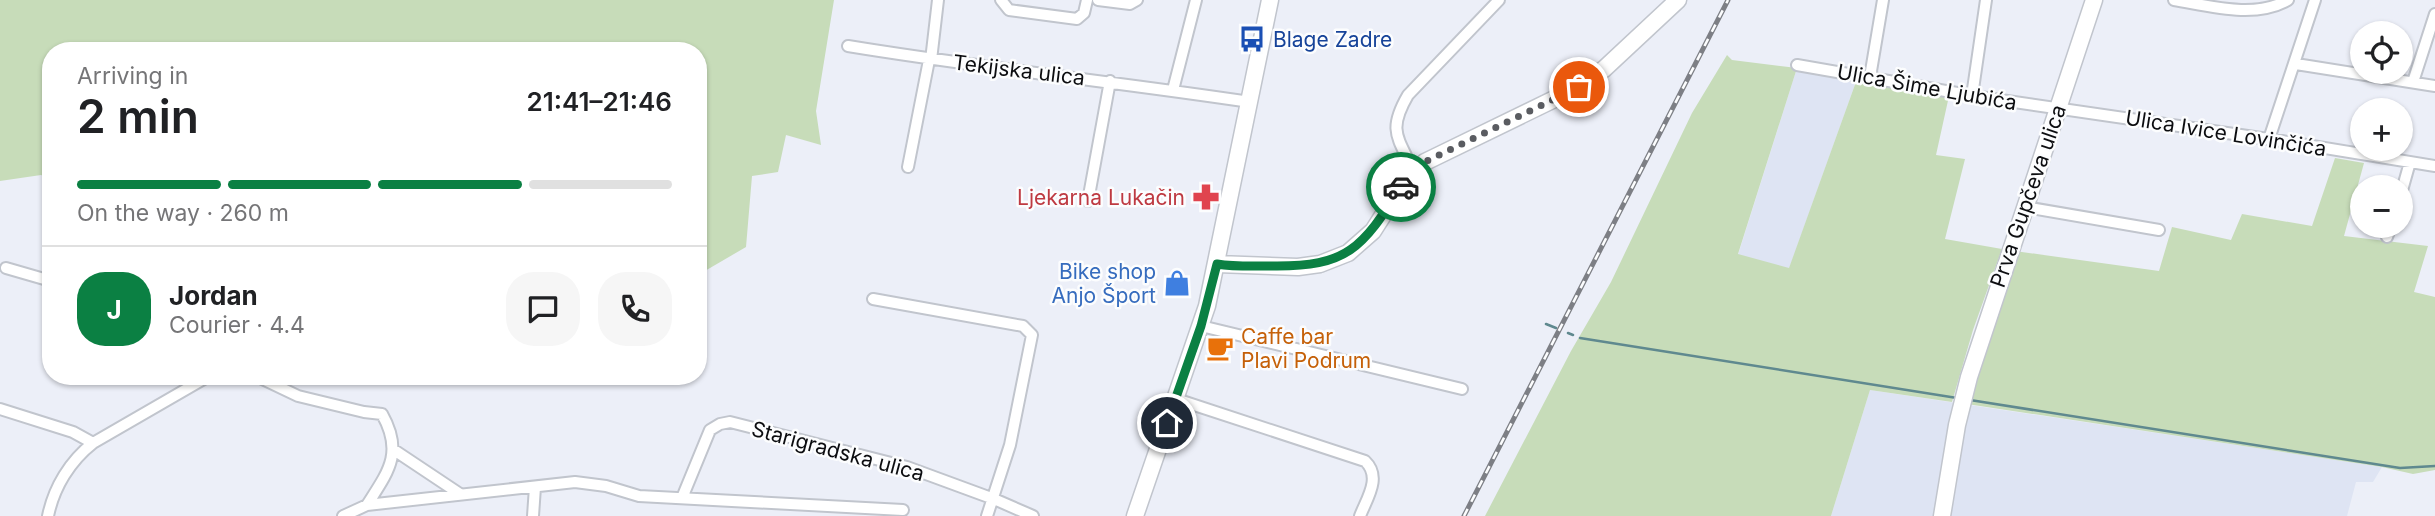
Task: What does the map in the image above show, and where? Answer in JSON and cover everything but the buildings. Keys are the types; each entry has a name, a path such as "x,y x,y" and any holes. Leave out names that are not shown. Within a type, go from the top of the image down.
{"street":[{"path":"930,60 938,0"},
{"path":"1002,0 1009,10 1077,19 1084,13 1087,0"},
{"path":"1098,0 1130,4 1137,0"},
{"path":"1173,90 1196,0"},
{"path":"1135,516 1201,326 1217,264 1270,0"},
{"path":"1414,172 1396,132 1395,122 1400,108 1408,95 1499,0"},
{"path":"1217,264 1298,267 1335,260 1373,231 1414,172 1425,162 1579,87 1604,69 1678,0"},
{"path":"1872,77 1883,0"},
{"path":"1972,96 1986,0"},
{"name":"Prva Gupčeva ulica","path":"1942,516 1963,398 1997,286 2094,0"},
{"path":"2174,0 2246,10 2288,0"},
{"path":"2269,139 2315,0"},
{"path":"2435,14 2413,82 2435,86"},
{"name":"Tekijska ulica","path":"848,46 930,60 1110,81 1250,102"},
{"name":"Tekijska ulica","path":"908,167 930,60"},
{"path":"2296,64 2350,72"},
{"name":"Ulica Šime Ljubića","path":"1797,65 2057,108"},
{"name":"Tekijska ulica","path":"1088,201 1110,81"},
{"name":"Ulica Ivice Lovinčića","path":"2057,108 2435,166"},
{"path":"2407,175 2410,163"},
{"path":"2025,207 2159,230"},
{"path":"6,268 42,278"},
{"path":"873,299 1023,326 1032,335 1010,445 987,516"},
{"path":"1201,326 1462,388"},
{"path":"48,516 65,473 81,452 184,385"},
{"path":"275,385 298,396 382,414 390,428 394,450 385,478 367,505"},
{"path":"1176,400 1365,461 1373,470 1374,478 1360,516"},
{"path":"0,409 73,432 93,443"},
{"name":"Starigradska ulica","path":"682,498 710,430 730,422 906,467 1034,516"},
{"path":"394,450 460,494"},
{"path":"342,516 367,505 575,482 606,486 639,496 903,510"},
{"path":"533,516 535,487"}],"shaded area":[{"path":"1797,68 1857,79 1789,269 1738,255"},
{"path":"1870,390 2382,467 2373,482 2356,482 2347,516 1831,516"}],"green space":[{"path":"0,0 834,0 816,111 821,145 786,135 778,172 752,176 746,247 707,270 707,42 42,42 42,175 0,181"},
{"path":"1727,55 1732,60 1797,68 1738,254 1789,268 1857,79 1949,96 1936,155 1965,159 1945,239 2002,249 1973,330 1952,402 1870,390 1831,516 1485,516 1571,351 1611,282 1692,113"},
{"path":"2335,158 2352,161 2364,163 2361,175 2350,175 2350,214 2344,236 2428,246 2414,292 2435,297 2435,470 2413,474 2382,467 1967,404 2015,251 2159,271 2172,227 2231,240 2242,214 2312,226"}],"waterway":[{"path":"1546,324 1556,328"},
{"path":"1568,333 1573,335"},
{"path":"1580,338 1957,398"},
{"path":"1970,400 2400,468 2435,466"}],"railway":[{"path":"1464,516 1728,0"}],"way so far":[{"path":"1401,187 1425,162 1579,87"}],"place":[{"name":"Blage Zadre","path":"1252,39"},
{"name":"Ljekarna Lukačin","path":"1206,197"},
{"name":"Bike shop Anjo Šport","path":"1177,283"},
{"name":"Caffe bar Plavi Podrum","path":"1220,348"}],"route":[{"path":"1167,423 1201,326 1217,264 1298,267 1335,260 1348,253 1373,231 1401,187"}]}
